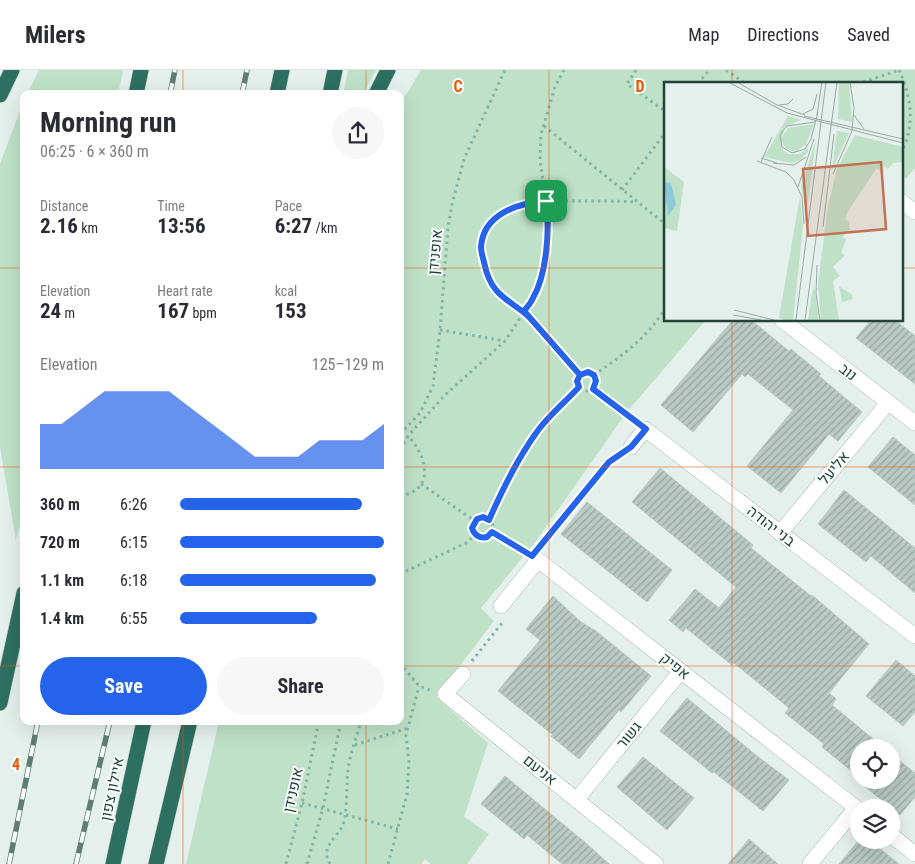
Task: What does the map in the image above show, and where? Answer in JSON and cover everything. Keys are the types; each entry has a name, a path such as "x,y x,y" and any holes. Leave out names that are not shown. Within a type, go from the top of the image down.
{"highway":[{"path":"0,95 12,70"},
{"path":"137,90 141,70"},
{"path":"278,90 282,70"},
{"path":"331,90 335,70"},
{"path":"378,90 388,70"},
{"path":"0,703 20,611"},
{"name":"איילון צפון","path":"114,864 143,725"},
{"path":"156,864 189,725"}],"street":[{"path":"902,202 915,212"},
{"name":"נוב","path":"783,321 915,423"},
{"name":"אליעל","path":"780,533 888,403"},
{"path":"631,447 646,429"},
{"name":"בני יהודה","path":"646,429 915,636"},
{"path":"501,606 535,558"},
{"name":"אפיק","path":"535,558 850,803"},
{"name":"גשור","path":"576,800 682,671"},
{"path":"445,694 462,674"},
{"name":"אניעם","path":"445,694 656,864"},
{"path":"810,864 850,818"},
{"path":"900,842 915,854"}],"path":[{"name":"אופנידן","path":"404,430 420,413 433,386 440,330 448,227 452,204 464,159 505,70"},
{"path":"404,442 444,395 505,341 534,297 543,272 548,241 548,213 540,160 541,134 555,87 564,70"},
{"path":"636,70 627,84 664,110"},
{"path":"700,82 709,70"},
{"path":"726,70 743,82"},
{"path":"863,82 900,70 908,90 912,112 908,142 902,151"},
{"path":"544,126 664,223"},
{"path":"622,190 664,134"},
{"path":"580,375 524,311 495,290 486,273 481,248 486,230 498,216 529,202 636,202"},
{"path":"594,375 628,351 659,318 664,310"},
{"path":"440,330 505,341"},
{"path":"593,389 596,381 594,375 588,372 580,375 577,381 579,387 584,391 593,389 646,429"},
{"path":"489,520 505,484 524,451 540,428 579,387"},
{"path":"404,495 413,492 421,484 425,470 424,461 416,444 408,436"},
{"path":"492,532 535,558 609,462 631,447"},
{"path":"421,484 474,521"},
{"path":"483,517 489,520 493,525 492,532 484,538 475,534 472,528 474,521 483,517"},
{"path":"404,572 468,542 475,534"},
{"path":"462,674 502,624 501,606"},
{"path":"404,668 419,686 445,694"},
{"path":"388,864 407,794 409,762 406,736 419,686"},
{"name":"אופנידן","path":"286,864 319,725"},
{"path":"307,864 323,808 340,725"},
{"path":"330,864 328,860 330,841 342,826 348,768 360,725"},
{"path":"355,745 408,728"},
{"path":"302,803 398,829"}],"green space":[{"path":"39,70 123,70 119,90 29,90"},
{"path":"348,70 376,70 365,90 344,90"},
{"path":"421,70 915,70 915,168 906,179 902,176 902,82 664,82 664,321 705,321 626,413 536,541 481,608 494,621 436,697 488,743 464,817 489,834 467,864 431,864 425,859 421,864 186,864 218,725 404,725 404,98"},
{"path":"20,111 20,525 16,540 0,447 0,164"}],"building":[{"path":"732,321 752,321 789,351 791,349 821,374 819,376 862,412 838,441 829,434 781,493 747,466 793,410 748,374 745,377 742,374 693,432 661,405"},
{"path":"870,321 896,321 915,336 915,384 856,338"},
{"path":"893,437 915,455 915,505 868,467"},
{"path":"660,468 753,545 751,548 812,595 869,644 829,693 836,699 832,705 873,739 850,739 850,770 822,747 824,744 785,713 789,708 734,663 732,665 686,628 683,632 669,620 695,589 719,608 736,587 632,502"},
{"path":"844,490 915,548 915,593 871,556 866,562 818,524"},
{"path":"587,502 672,570 647,602 561,534"},
{"path":"553,596 581,622 596,631 651,676 621,712 619,710 579,759 551,736 553,735 498,691 540,640 526,629"},
{"path":"896,660 915,676 915,712 903,726 866,696"},
{"path":"687,698 789,780 763,811 660,731"},
{"path":"643,757 694,798 667,830 617,787"},
{"path":"900,761 915,773 915,797 900,815 900,799 880,799 868,789 900,789"},
{"path":"505,776 609,864 562,864 527,835 524,839 481,804"},
{"path":"749,839 778,864 728,864"},
{"path":"852,849 880,849 899,864 839,864"}],"railway":[{"path":"171,90 175,70"},
{"path":"243,90 247,70"},
{"path":"9,864 37,725"},
{"path":"76,864 109,725"}],"route":[{"path":"546,201 529,202 508,210 488,225 481,248 486,273 495,290 524,311 531,319 580,375 588,372 594,375 596,381 593,389 646,429 631,447 609,462 532,556 492,532 484,538 475,534 472,528 474,521 477,519 483,517 489,520 505,484 524,451 540,428 579,387 577,381 580,375 524,311 534,297 543,272 548,241 546,201"}]}
